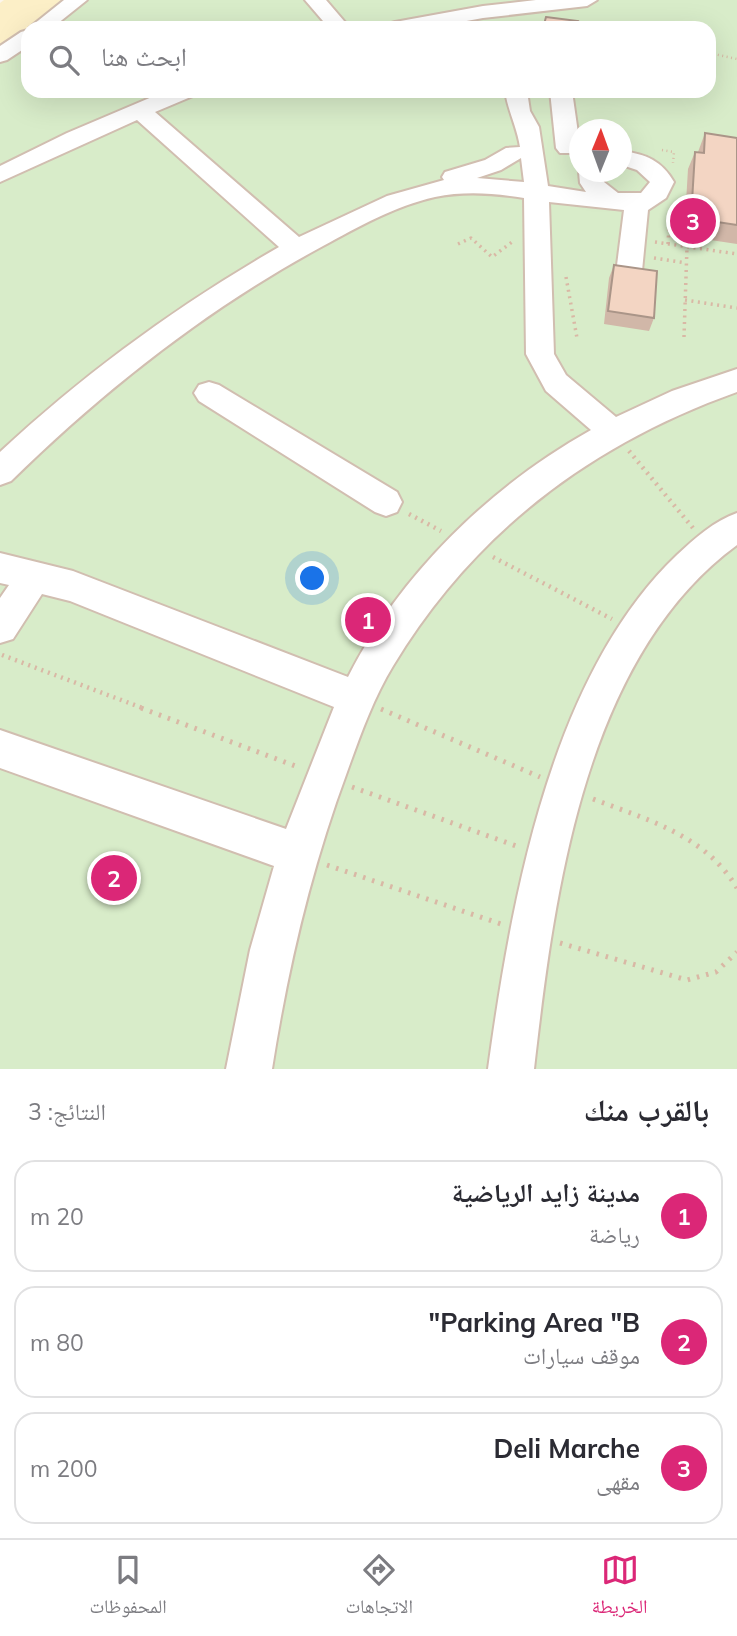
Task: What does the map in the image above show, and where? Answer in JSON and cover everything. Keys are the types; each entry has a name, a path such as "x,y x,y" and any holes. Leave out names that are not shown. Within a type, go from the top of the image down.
{"lane":[{"path":"48,21 77,0"},
{"path":"315,0 334,21"},
{"path":"479,21 503,19 550,2 587,0"},
{"path":"0,56 21,41"},
{"path":"0,175 168,98"},
{"path":"563,98 569,127"},
{"path":"517,101 522,145 536,175 538,344 544,364 565,391 612,431"},
{"path":"139,110 297,249"},
{"path":"0,472 71,404 147,343 222,292 297,249 345,224 421,193 435,184 493,165 522,145 569,149"},
{"path":"421,193 478,185 579,200 629,201 657,194 662,182 659,175 645,164 632,161"},
{"path":"591,182 594,188 629,201 636,210 623,280"},
{"path":"249,1069 267,966 297,854 356,698 407,615 467,544 534,481 612,431 659,408 737,380"},
{"path":"209,393 386,502"},
{"path":"511,1069 531,934 567,789 587,733 609,679 635,631 678,576 723,537"},
{"path":"0,568 73,586 356,698"},
{"path":"0,627 36,576"},
{"path":"0,749 297,854"}],"path":[{"path":"716,54 737,59"},
{"path":"458,244 471,238 492,257 518,239 537,239"},
{"path":"646,241 737,254"},
{"path":"684,337 687,247"},
{"path":"645,256 687,263"},
{"path":"685,300 737,309"},
{"path":"612,431 723,537"},
{"path":"386,502 635,631"},
{"path":"0,655 549,858"}],"green space":[{"path":"66,0 737,0 737,1069 0,1069 0,47 21,32 21,98 716,98 716,21 37,21"}],"sand":[{"path":"4,0 66,0 37,21 21,21 21,32 0,47 0,3"}],"building":[{"path":"546,17 578,21 545,21"},
{"path":"705,133 737,138 737,225 691,218 695,152 704,153"},
{"path":"614,265 657,271 654,318 608,311"}],"place":[{"name":"Deli Marche","path":"693,221"},
{"name":"مدينة زايد الرياضية","path":"368,620"},
{"name":"Parking Area \"B\"","path":"114,878"}]}
